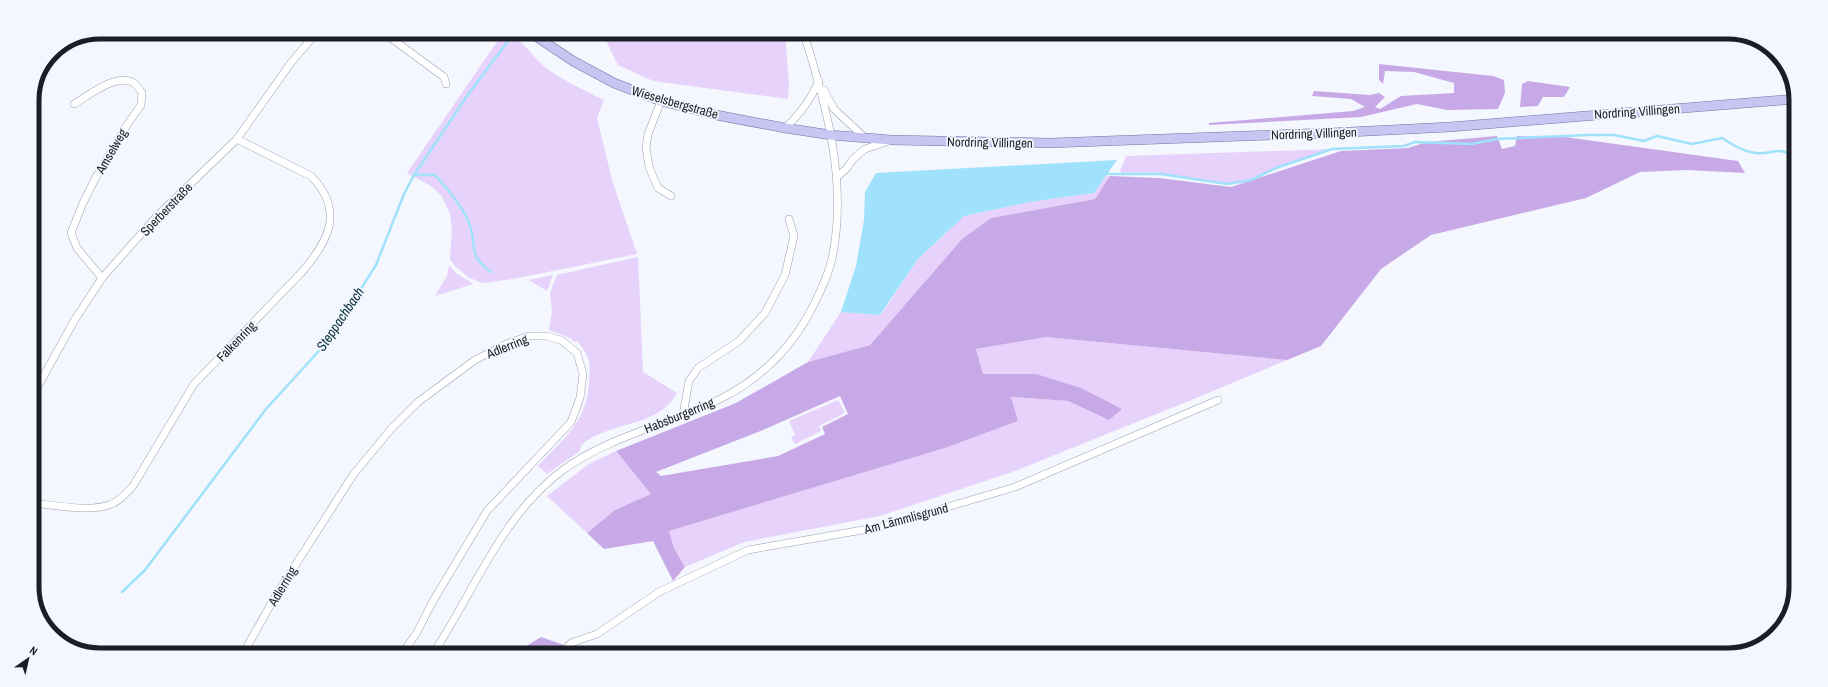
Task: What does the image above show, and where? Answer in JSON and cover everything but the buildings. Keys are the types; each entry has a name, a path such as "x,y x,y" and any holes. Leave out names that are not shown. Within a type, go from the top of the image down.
{"main road":[{"name":"Wieselsbergstraße","path":"540,39 573,61 614,84 661,101 716,115 831,135"},
{"name":"Nordring Villingen","path":"831,135 891,140 1050,143 1337,133 1450,127 1789,100"}],"street":[{"name":"Sperberstraße","path":"39,384 74,321 102,278 158,215 237,139 290,64 311,39"},
{"path":"392,39 444,77 446,84"},
{"path":"806,39 819,81 834,109 866,138"},
{"name":"Amselweg","path":"74,104 104,86 121,80 134,83 142,93 141,105 125,128 95,179 83,203 71,233 77,248 102,278"},
{"path":"785,128 809,103 819,81"},
{"name":"Habsburgerring","path":"436,648 494,548 512,522 541,488 564,470 608,444 684,415 722,398 759,375 798,333 821,291 833,256 838,220 837,177 831,135 819,81"},
{"path":"661,101 648,134 646,147 649,167 658,188 671,196"},
{"name":"Falkenring","path":"39,504 84,508 100,507 110,505 122,498 133,486 194,384 301,273 313,259 325,239 331,218 331,211 326,196 320,185 311,176 237,139"},
{"path":"837,177 848,168 853,159 865,149 891,140"},
{"path":"684,415 689,381 698,368 739,341 765,313 785,275 794,236 789,219"},
{"name":"Adlerring","path":"246,648 275,597 347,484 391,429 418,402 475,360 506,344 529,336 546,336 561,340 578,354 583,374 580,398 572,422 487,511 433,601 416,634 406,648"},
{"name":"Am Lämmlisgrund","path":"567,648 571,643 597,634 659,592 748,550 880,527 1015,487 1218,400"}],"shaded area":[{"path":"499,39 517,39 540,63 554,73 604,100 597,118 612,180 637,254 513,279 482,283 468,277 455,266 450,259 452,229 450,214 442,196 431,186 407,173"},
{"path":"605,39 785,39 789,84 788,99 653,81 618,65"},
{"path":"1379,64 1493,76 1504,80 1505,93 1498,109 1447,110 1417,104 1361,117 1209,125 1209,123 1353,111 1365,107 1351,99 1312,96 1314,91 1370,95 1379,93 1385,97 1375,107 1380,109 1401,96 1454,93 1454,83 1414,72 1385,71 1383,84 1379,80"},
{"path":"1528,81 1570,87 1564,97 1543,97 1538,106 1520,107 1522,84"},
{"path":"1497,136 1502,149 1515,146 1517,136 1565,137 1738,161 1745,173 1688,170 1640,172 1586,198 1431,235 1381,269 1321,346 1287,360 1046,337 976,349 983,374 1036,374 1081,388 1122,409 1109,420 1068,401 1011,397 1018,421 945,448 669,531 674,548 685,567 673,581 653,541 604,549 587,533 615,510 651,494 616,451 736,403 808,362 870,345 962,239 991,218 1095,199 1110,176 1159,178 1231,187 1341,151 1408,148 1427,142","holes":["840,396 848,414 822,427 825,434 778,456 661,476 656,472 763,430"]},
{"path":"1334,149 1276,168 1251,180 1227,184 1161,174 1124,174 1120,171 1126,156"},
{"path":"1106,176 1110,176 1095,199 991,218 962,239 870,345 808,362 841,312 881,315 918,259 964,216 1030,202 1094,193"},
{"path":"638,257 643,372 677,393 670,403 652,416 589,439 581,445 580,451 547,474 538,466 572,430 578,420 587,398 590,377 589,360 585,351 577,341 575,342 570,338 549,330 552,311 550,293 557,275"},
{"path":"449,265 456,273 473,284 435,296 447,276"},
{"path":"553,275 547,291 529,280"},
{"path":"1046,337 1287,360 1012,472 880,516 744,542 685,567 674,548 669,531 945,448 1018,421 1011,397 1068,401 1109,420 1036,374 983,374 976,349"},
{"path":"838,400 845,413 819,426 821,431 795,444 791,437 795,435 789,421"},
{"path":"616,451 651,494 615,510 587,533 547,496 589,464"},
{"path":"541,637 572,648 526,648 528,645"}],"water":[{"path":"1117,160 1094,193 1030,202 964,216 918,259 880,315 841,312 856,266 864,220 865,192 876,173"}],"waterway":[{"name":"Steppachbach","path":"122,592 145,570 266,409 328,341 376,265 404,194 414,175 467,96 508,41"},
{"path":"1104,174 1161,174 1227,184 1251,180 1276,168 1332,149 1404,146 1415,142 1472,144 1497,139 1587,135 1614,135 1644,141 1657,136 1692,144 1722,138 1729,143 1751,152 1760,153 1781,151 1789,154"},
{"path":"414,175 435,175 450,193 468,220 476,256 479,261 491,272"}]}
